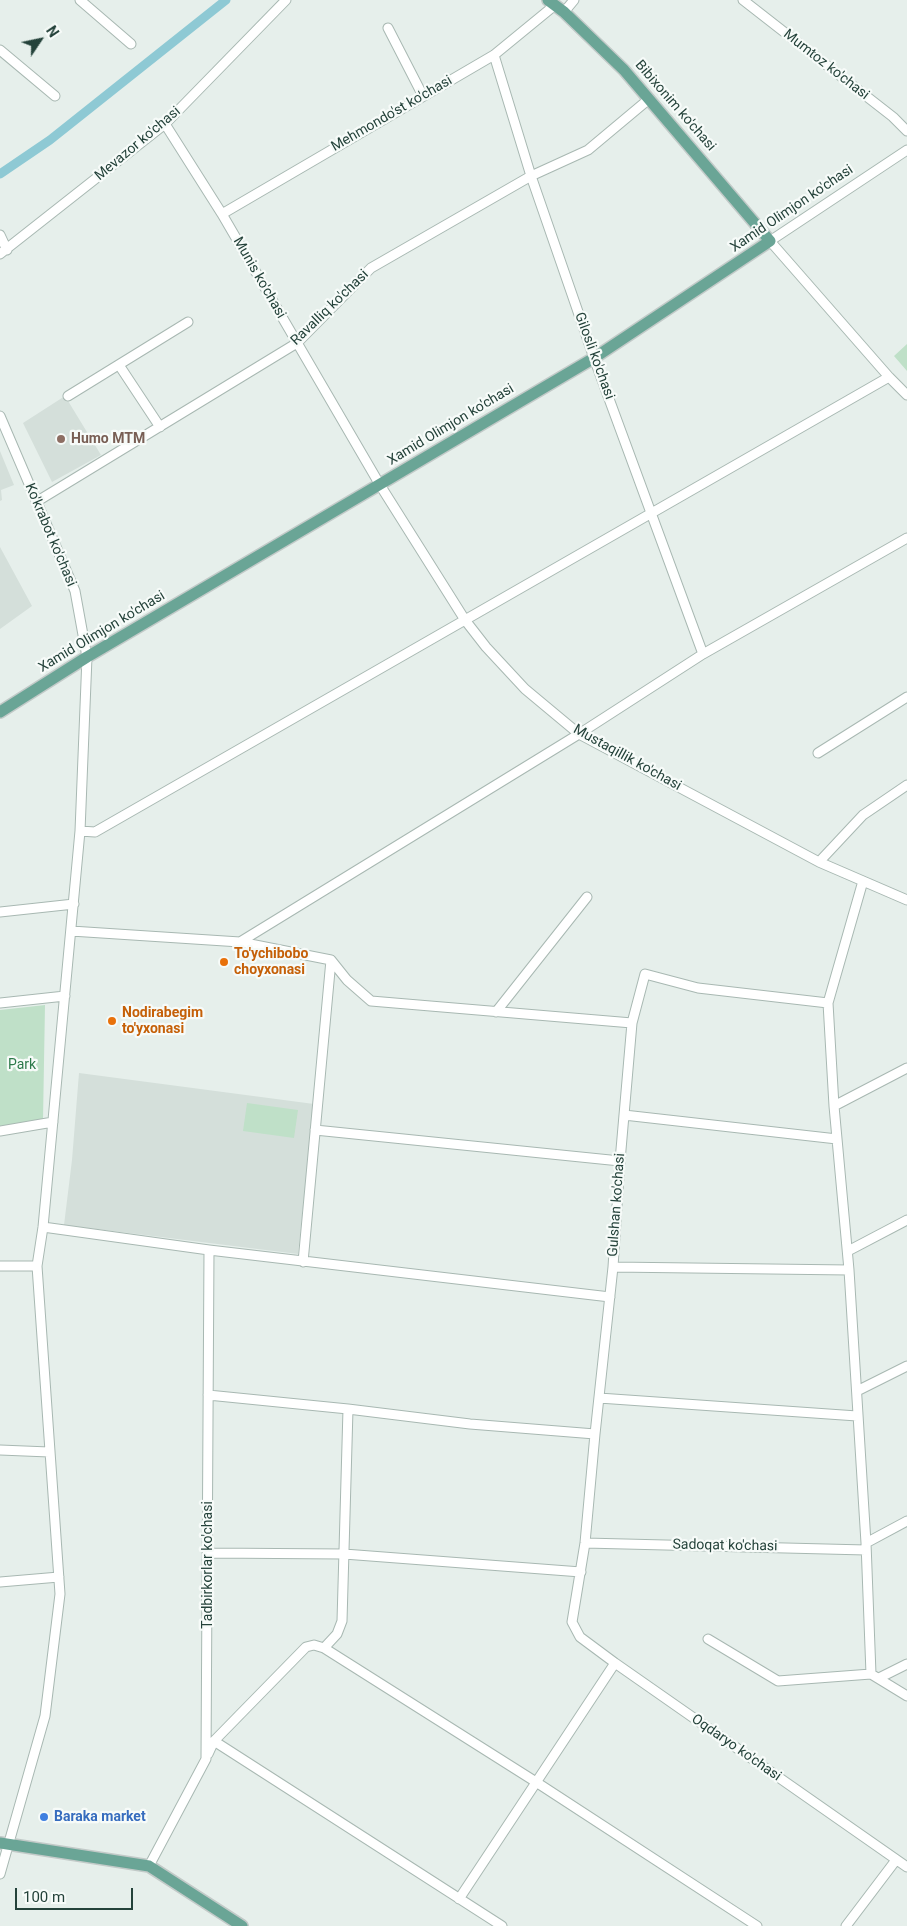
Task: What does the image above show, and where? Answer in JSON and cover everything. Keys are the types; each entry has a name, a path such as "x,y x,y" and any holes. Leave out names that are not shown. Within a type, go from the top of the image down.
{"main road":[{"name":"Bibixonim ko'chasi","path":"556,5 624,70 770,241"},
{"name":"Xamid Olimjon ko'chasi","path":"0,712 86,657 594,358 770,241"},
{"path":"5,1844 149,1866 242,1926"}],"street":[{"path":"80,0 131,44"},
{"name":"Mevazor ko'chasi","path":"4,252 165,124 286,0"},
{"name":"Mehmondo'st ko'chasi","path":"222,214 494,55 556,5 574,0"},
{"name":"Mumtoz ko'chasi","path":"743,0 892,116 907,131"},
{"path":"388,28 423,96"},
{"path":"0,50 54,96"},
{"name":"Gilosli ko'chasi","path":"494,55 531,176 594,358 703,654"},
{"name":"Ravalliq ko'chasi","path":"36,502 297,343 371,268 531,176 588,150 650,99"},
{"name":"Munis ko'chasi","path":"165,124 222,214 380,485"},
{"name":"Xamid Olimjon ko'chasi","path":"770,241 907,150"},
{"path":"0,235 4,252"},
{"path":"770,241 907,395"},
{"path":"68,396 188,322"},
{"path":"119,365 160,427"},
{"path":"80,831 95,832 889,377"},
{"name":"Ko'krabot ko'chasi","path":"0,416 75,591 86,657 80,831 43,1227 37,1266 60,1594 44,1716 5,1844 0,1874"},
{"name":"Mustaqillik ko'chasi","path":"380,485 466,620 486,647 525,688 579,734 819,862 907,900"},
{"path":"240,942 579,734 703,654 907,538"},
{"path":"818,753 907,697"},
{"path":"819,862 863,815 907,785"},
{"path":"863,881 828,1003 834,1106 848,1251 875,1676"},
{"path":"496,1012 587,897"},
{"path":"0,912 74,904"},
{"path":"71,931 240,942 331,960 347,980 371,1001 632,1024"},
{"path":"303,1262 331,960"},
{"name":"Gulshan ko'chasi","path":"572,1622 585,1543 614,1266 620,1161 632,1024 645,974 698,988 828,1003"},
{"path":"0,1003 65,996"},
{"path":"834,1106 907,1068"},
{"path":"624,1116 837,1139"},
{"path":"0,1132 53,1122"},
{"path":"315,1130 620,1161"},
{"path":"848,1251 907,1220"},
{"path":"43,1227 303,1262 610,1298"},
{"name":"Tadbirkorlar ko'chasi","path":"149,1866 206,1759 209,1553 209,1250"},
{"path":"0,1266 37,1266"},
{"path":"614,1266 849,1270"},
{"path":"857,1391 907,1366"},
{"path":"208,1395 470,1424 595,1434"},
{"path":"599,1398 857,1416"},
{"path":"324,1648 337,1634 342,1621 348,1409"},
{"path":"0,1450 49,1452"},
{"path":"866,1546 907,1521"},
{"name":"Sadoqat ko'chasi","path":"585,1543 866,1546"},
{"path":"209,1553 344,1554 581,1572"},
{"path":"0,1582 59,1577"},
{"name":"Oqdaryo ko'chasi","path":"572,1622 580,1637 615,1663 901,1863"},
{"path":"708,1639 778,1681 875,1676 907,1664"},
{"path":"206,1759 214,1741 306,1647 314,1645 324,1648 536,1782 757,1926"},
{"path":"458,1899 615,1663"},
{"path":"875,1676 907,1696"},
{"path":"214,1741 502,1926"},
{"path":"846,1926 907,1854"}],"shaded area":[{"name":"Humo MTM","path":"65,396 101,455 52,482 23,423"},
{"path":"0,451 14,485 1,490 2,500 0,501"},
{"path":"0,547 32,606 0,629"},
{"path":"79,1073 314,1104 298,1254 64,1225 72,1160"}],"green space":[{"path":"907,344 907,371 894,356"},
{"name":"Park","path":"45,1005 43,1120 0,1126 0,1010"},
{"path":"247,1103 298,1110 294,1138 243,1131"}],"waterway":[{"path":"0,174 50,140 226,0"}],"place":[{"name":"Humo MTM","path":"61,439"},
{"name":"To'ychibobo choyxonasi","path":"224,962"},
{"name":"Nodirabegim to'yxonasi","path":"112,1021"},
{"name":"Baraka market","path":"44,1817"}]}
